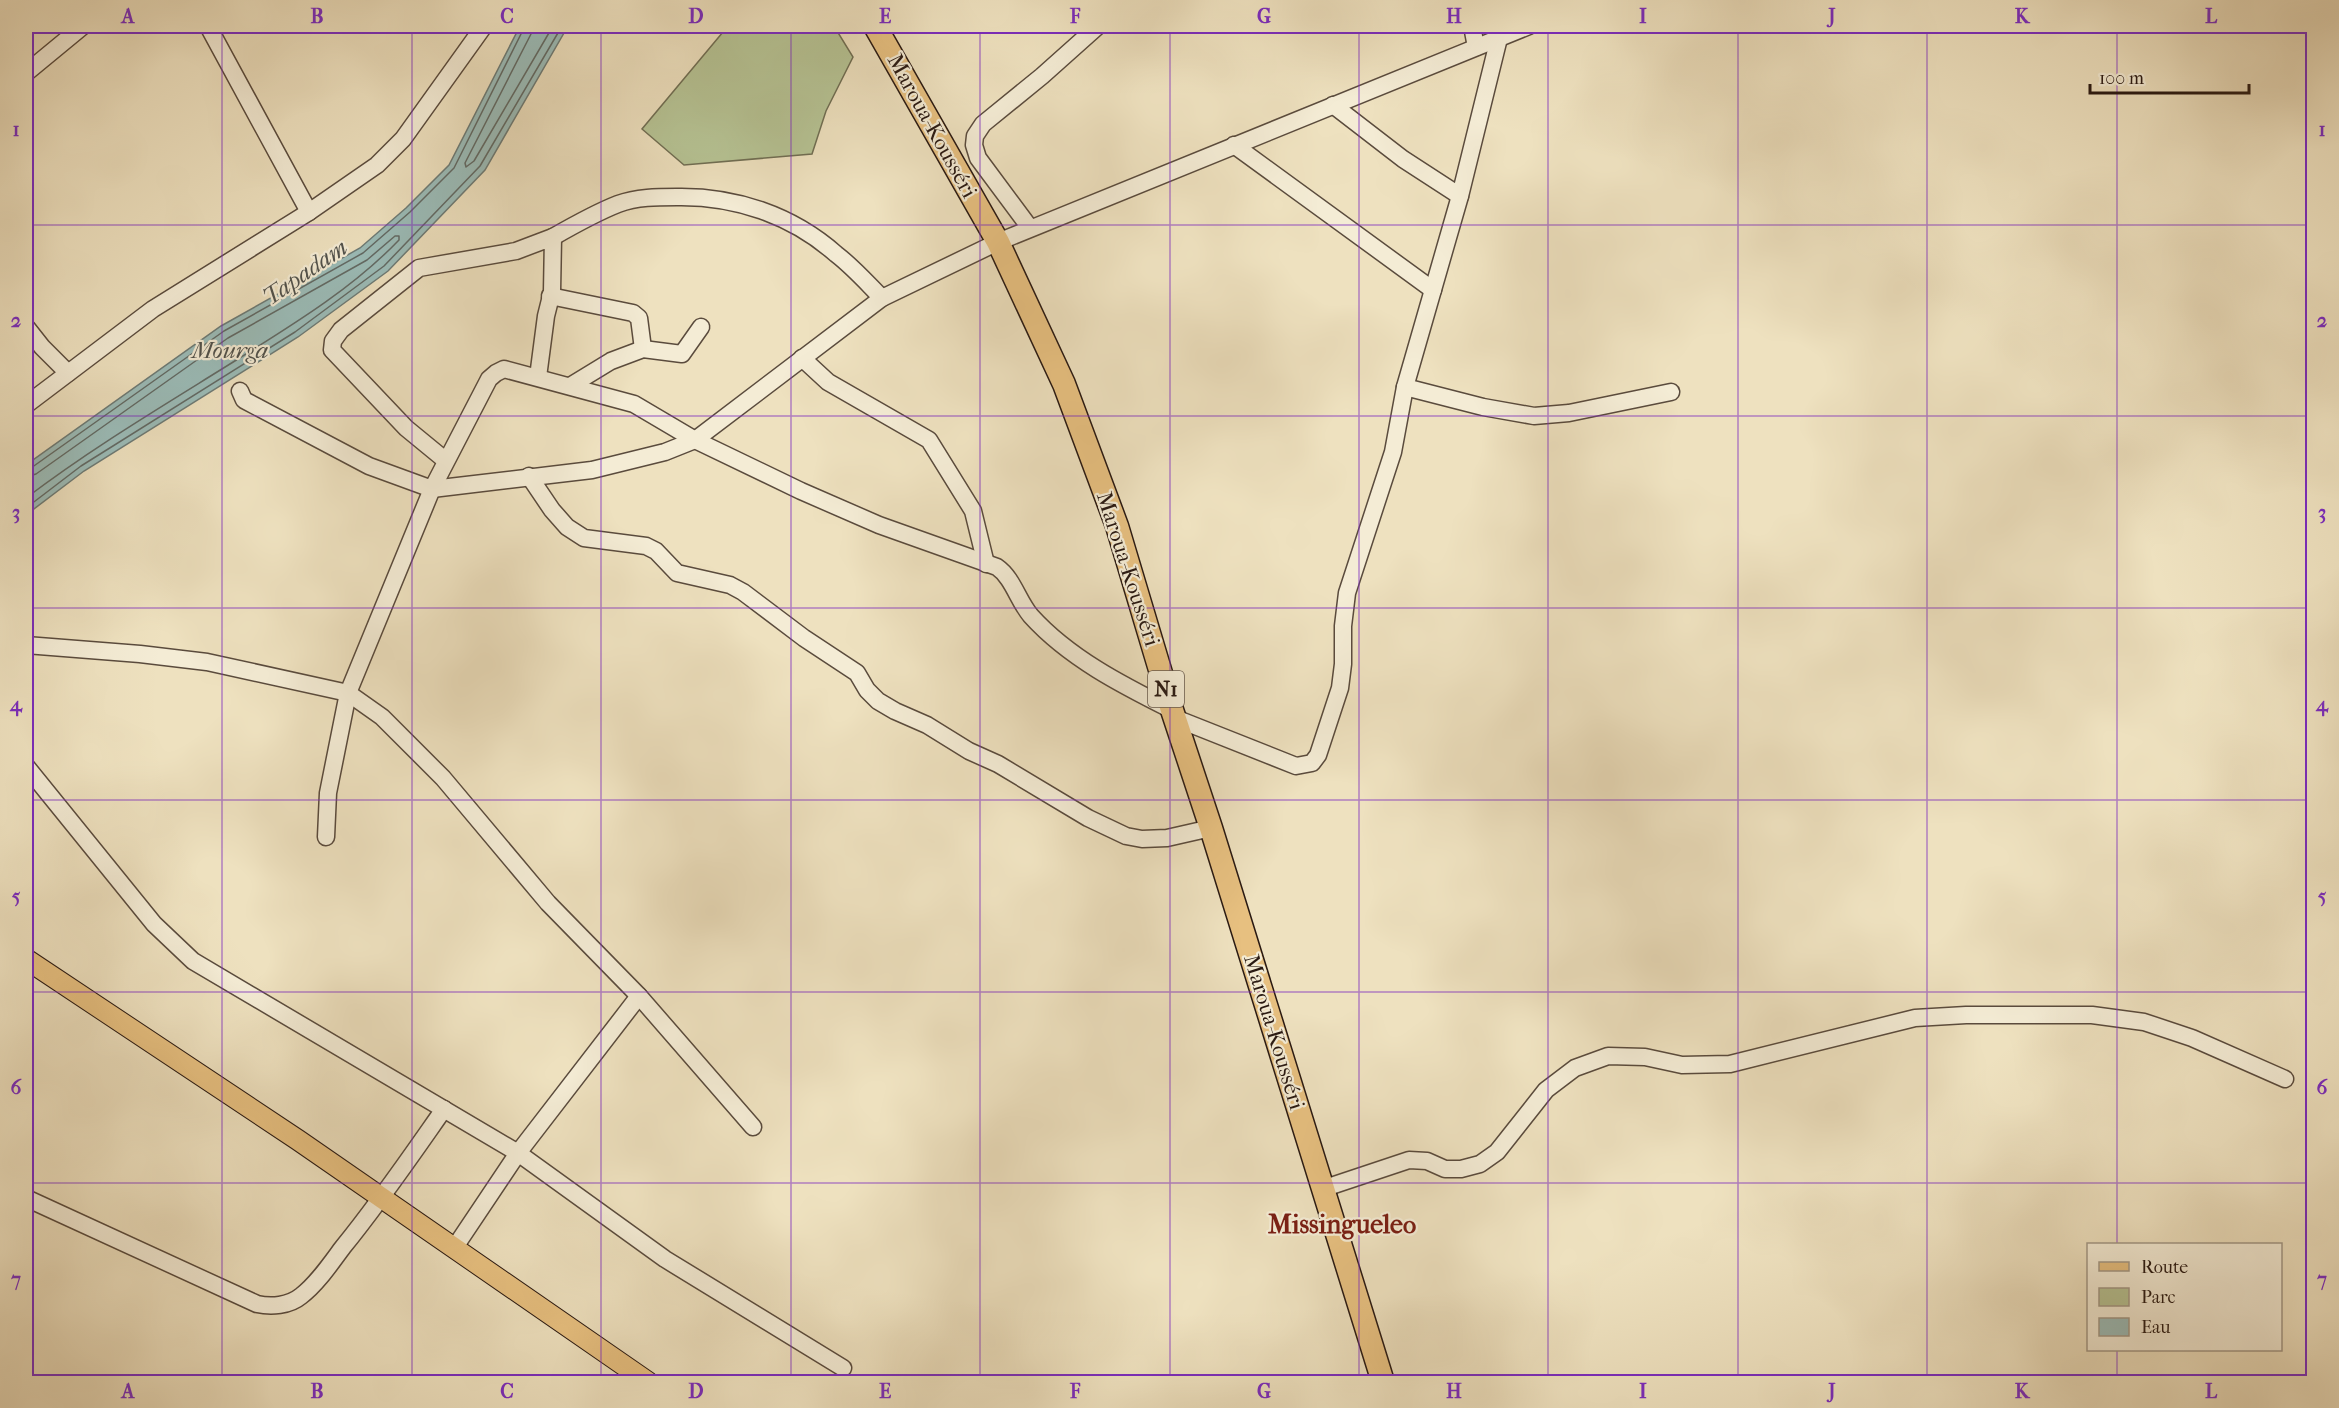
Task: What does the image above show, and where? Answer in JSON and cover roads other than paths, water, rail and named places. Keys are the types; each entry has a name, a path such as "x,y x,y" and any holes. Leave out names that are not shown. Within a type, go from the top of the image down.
{"highway":[{"name":"Maroua-Kousséri","path":"876,26 998,242 1064,384 1117,526 1173,714 1211,828 1383,1383"}],"main road":[{"path":"26,959 455,1247 648,1383"}],"street":[{"path":"28,65 83,26"},
{"path":"208,26 309,212"},
{"path":"26,405 153,309 309,212 377,165 402,139 484,26"},
{"path":"1030,228 978,158 974,145 975,136 983,124 1098,26"},
{"path":"1472,26 1476,47"},
{"path":"240,391 244,400 369,466 432,489 592,470 665,452 695,440 882,298 1030,228 1523,27"},
{"path":"326,837 328,793 348,693 445,460 489,379 504,369 634,404 695,440 801,491 879,525 1002,571 1031,616 1069,651 1120,684 1173,714 1296,766 1312,763 1318,756 1340,688 1347,592 1393,452 1405,387 1460,196 1499,38"},
{"path":"1333,105 1403,159 1460,196"},
{"path":"1234,145 1433,290"},
{"path":"445,460 406,428 332,350 333,341 341,330 419,268 516,251 553,237 590,216 620,203 644,198 708,196 758,209 803,230 836,253 882,298"},
{"path":"538,377 550,296 553,237"},
{"path":"550,296 633,313 639,318 643,349"},
{"path":"570,386 610,361 643,349 682,354 701,327"},
{"path":"27,328 68,373"},
{"path":"802,358 828,382 877,411 921,433 929,440 973,511 986,564"},
{"path":"1405,387 1483,407 1534,416 1569,413 1671,392"},
{"path":"529,476 552,510 567,527 584,538 646,546 656,551 677,573 730,585 743,592 804,638 857,673 867,690 878,700 895,711 927,724 969,751 998,764 1088,818 1126,836 1142,839 1167,838 1211,828"},
{"path":"26,645 207,662 348,693 382,717 443,778 548,903 639,996 753,1127"},
{"path":"26,766 146,915 193,961 519,1153 665,1259 843,1368"},
{"path":"455,1247 519,1153 639,996"},
{"path":"1322,1189 1409,1160 1427,1161 1445,1169 1461,1169 1480,1164 1497,1152 1546,1090 1575,1068 1608,1056 1645,1057 1682,1065 1730,1064 1915,1018 1966,1015 2092,1015 2144,1022 2192,1038 2285,1078"},
{"path":"26,1198 257,1304 270,1306 300,1297 383,1198 444,1109"}],"water":[{"name":"Mourga","path":"520,26 568,26 485,170 388,271 298,337 84,471 26,515 26,465 221,326 360,248 406,208 449,165"}],"district":[{"name":"Missingueleo","path":"1342,1224"}],"water label":[{"name":"Tapadam","path":"305,272"}]}
